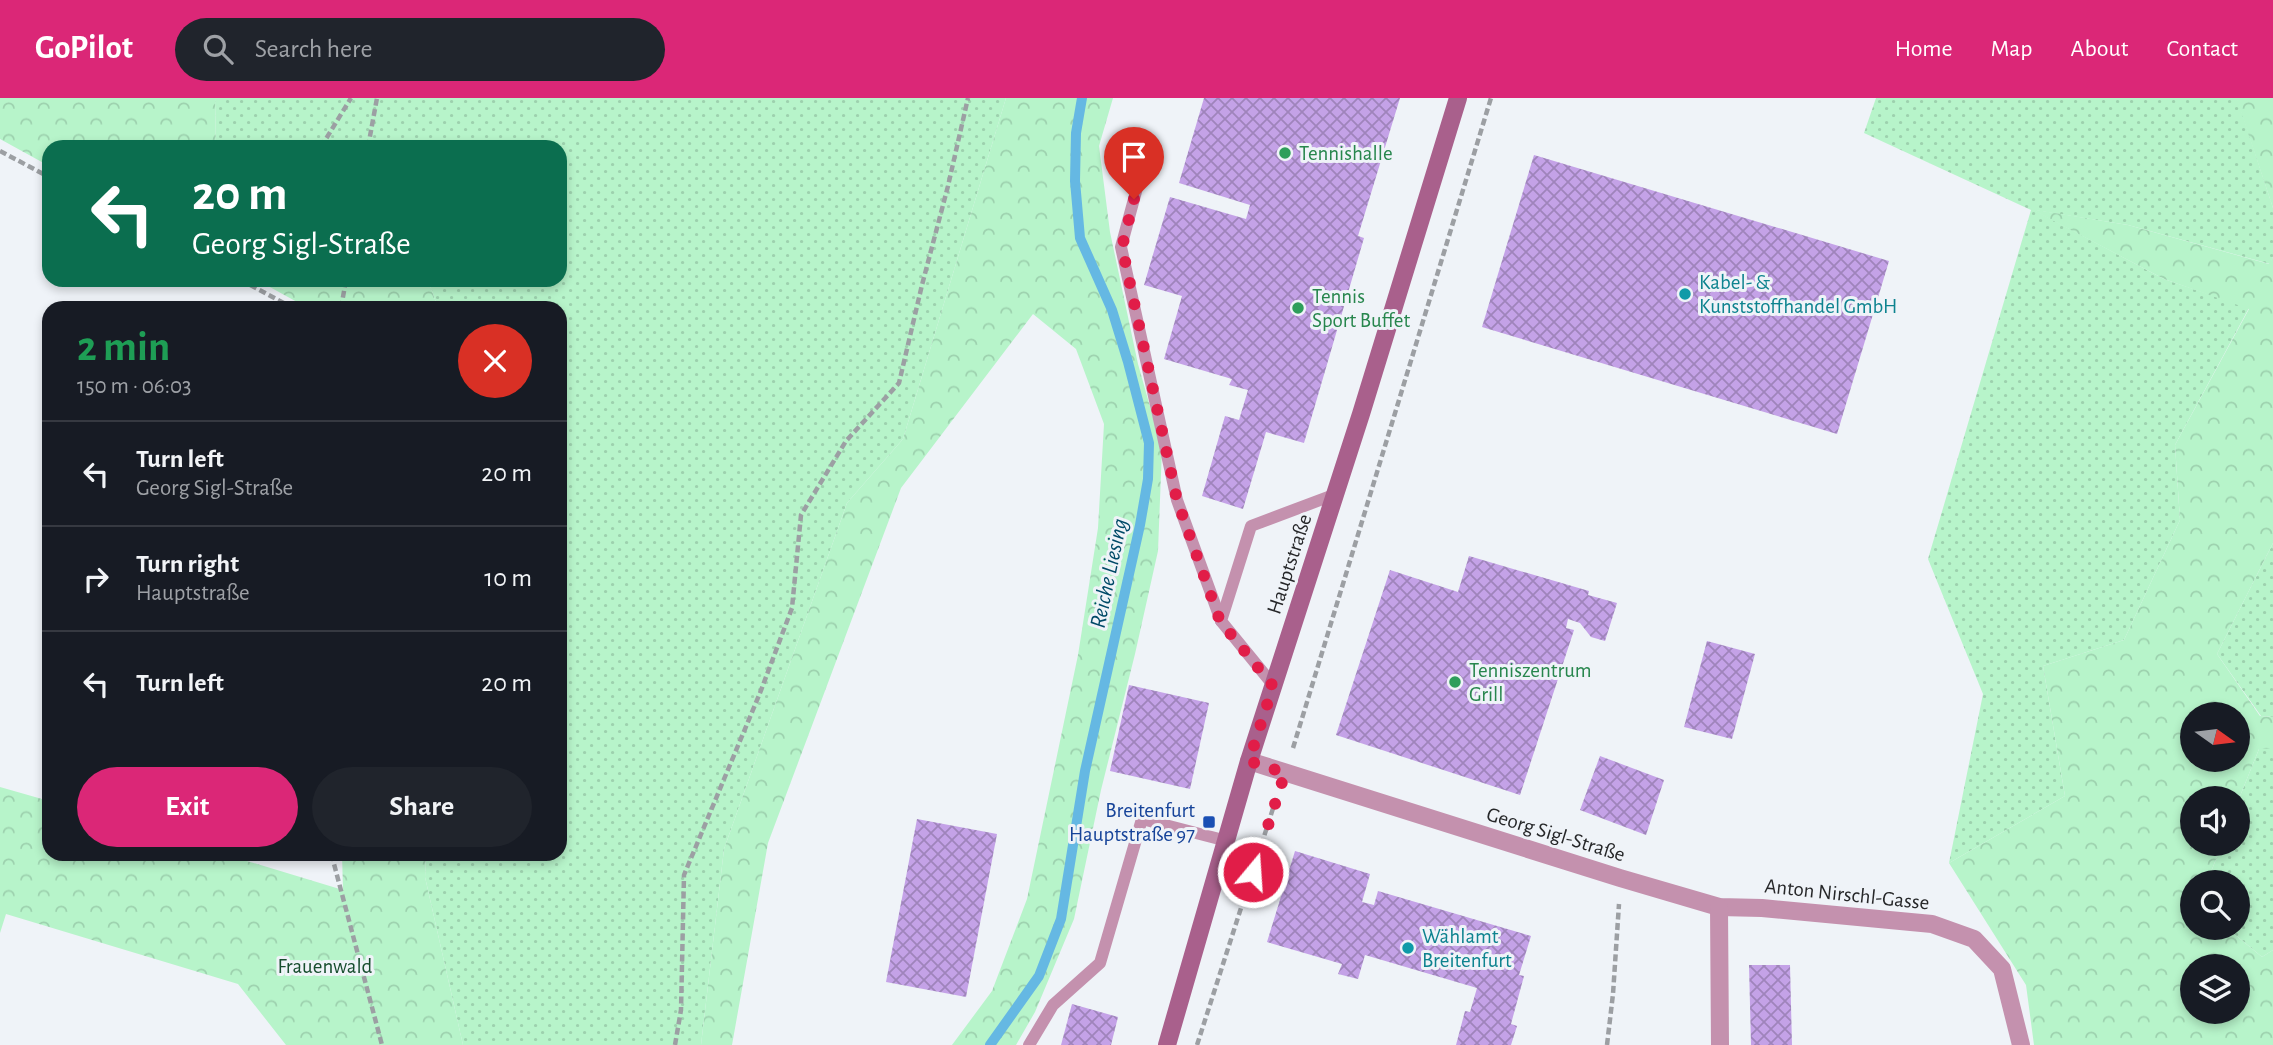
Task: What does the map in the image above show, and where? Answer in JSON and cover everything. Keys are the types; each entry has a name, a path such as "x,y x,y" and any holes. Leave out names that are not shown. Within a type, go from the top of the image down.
{"main road":[{"name":"Hauptstraße","path":"1167,1045 1249,761 1336,494 1458,98"}],"street":[{"name":"Georg Sigl-Straße","path":"1249,761 1719,907"},
{"name":"Anton Nirschl-Gasse","path":"1719,907 1762,908 1932,924 1974,939 2002,969 2019,1043"},
{"path":"1719,907 1720,1045"}],"lane":[{"path":"1147,151 1122,247 1177,500 1220,621 1273,686"},
{"path":"1220,621 1251,526 1336,494"},
{"path":"1028,1045 1053,1005 1100,963 1142,819 1227,842"}],"path":[{"path":"325,140 351,98"},
{"path":"369,140 377,98"},
{"path":"676,1045 681,1010 684,875 760,693 792,608 801,515 846,441 899,383 968,98"},
{"path":"1197,1045 1285,773 1491,98"},
{"path":"0,151 42,173"},
{"path":"254,287 280,301"},
{"path":"334,861 382,1045"},
{"path":"1607,1045 1620,878"}],"green space":[{"path":"0,98 215,98 216,140 42,140 42,162 0,139"},
{"path":"215,98 1006,98 903,439 847,503 724,849 701,1045 463,1045 425,877 426,861 567,861 567,301 436,301 430,287 567,287 567,140 216,140"},
{"path":"1006,98 1113,98 1099,146 1110,232 1138,364 1162,449 1158,551 1101,790 1074,919 1035,1012 1016,1045 952,1045 992,991 1027,899 1078,655 1098,528 1104,424 1076,349 1033,314 901,488 768,843 732,1045 701,1045 724,849 847,503 903,439"},
{"path":"1876,98 2237,98 2273,208 2273,257 2270,264 2128,225 2034,210 2164,279 2249,308 2175,445 2180,520 2124,640 2043,666 2065,796 1949,863 1983,694 1928,559 2031,210 1864,133"},
{"path":"2273,98 2273,208 2237,100"},
{"path":"2031,209 2128,225 2269,264 2273,257 2273,543 2217,654 2260,716 2273,717 2273,749 2259,749 2250,771 2250,702 2180,702 2180,772 2250,772 2244,786 2180,786 2180,856 2217,856 2212,870 2180,870 2180,940 2241,940 2262,957 2273,950 2273,1045 2034,1045 2026,985 1949,863 2065,796 2043,666 2124,640 2180,520 2175,445 2249,309 2164,279"},
{"path":"270,287 430,287 436,301 295,301"},
{"path":"2273,543 2273,717 2261,716 2217,654"},
{"path":"2259,749 2273,749 2273,950 2262,957 2241,940 2250,940 2250,870 2212,870 2217,856 2250,856 2250,786 2244,786"},
{"name":"Frauenwald","path":"0,787 42,799 42,861 247,861 343,890 342,861 426,861 425,877 463,1045 286,1045 238,984 6,914 0,933"}],"building":[{"path":"1204,98 1400,98 1358,236 1364,238 1304,443 1266,432 1243,509 1202,496 1225,416 1239,420 1248,390 1229,385 1232,379 1164,359 1182,296 1144,285 1170,197 1246,219 1250,205 1179,183"},
{"name":"Kabel- & Kunststoffhandel GmbH","path":"1534,155 1889,261 1837,434 1482,327"},
{"name":"Tenniszentrum Grill","path":"1469,556 1589,591 1588,595 1617,603 1605,641 1591,637 1580,623 1568,619 1566,628 1574,630 1520,795 1336,735 1390,570 1458,592"},
{"path":"1707,641 1755,654 1732,739 1684,727"},
{"path":"1129,685 1209,703 1190,789 1110,771"},
{"path":"1600,756 1664,780 1646,835 1580,810"},
{"path":"917,819 997,834 966,997 886,982"},
{"name":"Wählamt Breitenfurt","path":"1295,851 1370,874 1362,902 1374,905 1378,891 1531,936 1519,975 1524,976 1511,1024 1517,1026 1511,1045 1456,1045 1465,1011 1470,1012 1477,988 1365,955 1358,979 1338,974 1342,964 1267,942"},
{"path":"1749,965 1790,965 1792,1045 1751,1045"},
{"path":"1072,1004 1118,1017 1111,1045 1061,1045"}],"waterway":[{"name":"Reiche Liesing","path":"990,1045 1039,976 1061,919 1085,771 1148,479 1149,443 1128,362 1112,310 1080,238 1075,181 1076,133 1082,98"}],"place":[{"name":"Tennishalle","path":"1285,153"},
{"name":"Kabel- & Kunststoffhandel GmbH","path":"1685,294"},
{"name":"Tennis Sport Buffet","path":"1298,308"},
{"name":"Tenniszentrum Grill","path":"1455,682"},
{"name":"Breitenfurt Hauptstraße 97","path":"1209,822"},
{"name":"Wählamt Breitenfurt","path":"1408,948"}],"route":[{"path":"1134,199 1122,247 1177,500 1220,621 1273,686 1249,761 1285,773 1253,872"}]}
